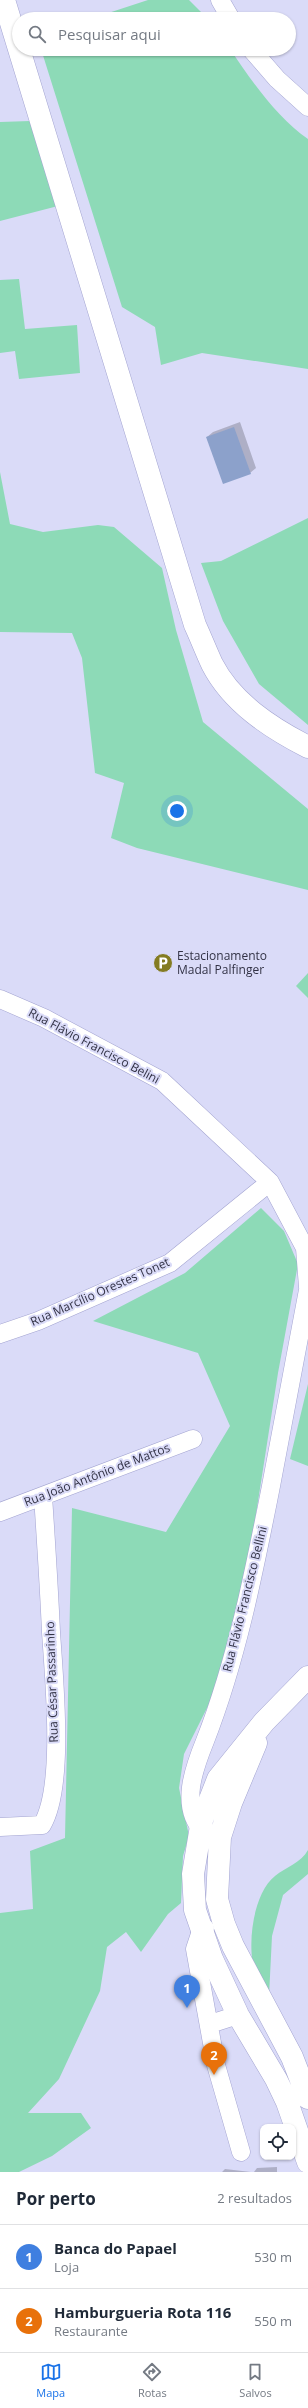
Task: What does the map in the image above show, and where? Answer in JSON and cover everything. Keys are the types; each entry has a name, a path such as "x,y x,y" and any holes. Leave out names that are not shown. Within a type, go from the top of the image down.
{"main road":[{"path":"4,0 12,26"},
{"path":"21,56 195,625 213,665 228,688 253,713 274,730 308,747"},
{"path":"307,2152 276,2079 238,2015 212,1958 195,1910 193,1874 204,1814 218,1779 264,1722 308,1677"},
{"path":"264,1722 231,1803 220,1837 217,1899 224,1924 292,2057 307,2095"}],"street":[{"path":"220,0 227,12"},
{"path":"257,56 277,79 308,107"},
{"name":"Rua Flávio Francisco Belini","path":"0,999 44,1018 162,1081 270,1182"},
{"path":"270,1182 305,1248 308,1287"},
{"name":"Rua Marcílio Orestes Tonet","path":"0,1334 38,1321 170,1263 270,1182"},
{"name":"Rua Flávio Francisco Bellini","path":"220,1848 201,1829 194,1812 190,1794 193,1771 220,1702 255,1570 308,1290"},
{"name":"Rua João Antônio de Mattos","path":"0,1512 193,1439"},
{"name":"Rua César Passarinho","path":"0,1827 42,1825 49,1814 54,1788 56,1709 43,1496"},
{"path":"224,1924 202,1928 195,1949 210,2024 216,2065 242,2152"},
{"path":"210,2024 238,2015"}],"green space":[{"path":"148,0 189,0 201,12 111,12"},
{"path":"43,56 235,56 275,110 297,131 308,139 308,369 202,353 161,365 155,327 122,307"},
{"path":"30,121 58,206 0,221 0,122"},
{"path":"19,279 25,329 77,325 80,373 19,379 15,351 0,353 0,280"},
{"path":"0,472 10,524 43,532 98,525 114,527 162,568 176,630 203,722 308,809 308,890 137,848 111,838 124,783 95,773 82,658 72,633 0,632"},
{"path":"308,518 308,725 259,684 223,621 201,563 221,561"},
{"path":"308,973 308,998 296,986"},
{"path":"261,1208 284,1231 298,1264 278,1373 247,1572 215,1692 184,1754 179,1788 189,1836 183,1856 181,1903 168,1914 141,1952 126,1932 107,1947 100,1991 59,2079 28,2113 81,2113 91,2128 52,2156 19,2172 0,2172 0,1913 33,1909 30,1851 65,1838 72,1508 166,1532 230,1426 198,1353 93,1321 185,1273"},
{"path":"308,1384 308,1466 290,1459"},
{"path":"308,1850 308,1874 283,1895 272,1936 269,1996 257,1978 253,1964 252,1937 256,1909 267,1884 279,1873 297,1862"}],"building":[{"path":"234,427 251,474 223,484 206,437"}],"place":[{"name":"Estacionamento Madal Palfinger","path":"163,963"},
{"name":"Banca do Papael","path":"187,2008"},
{"name":"Hamburgueria Rota 116","path":"214,2075"}]}
